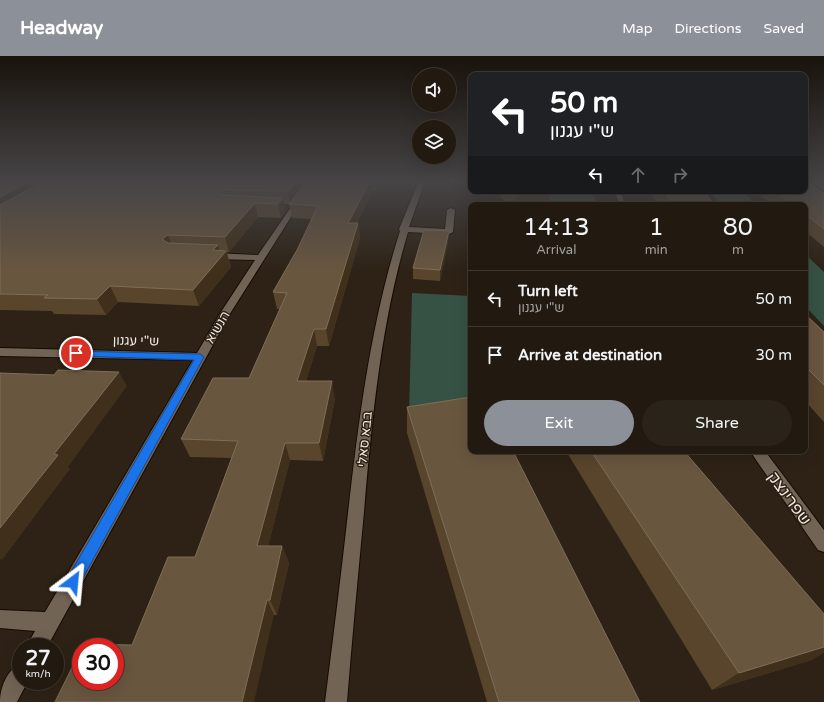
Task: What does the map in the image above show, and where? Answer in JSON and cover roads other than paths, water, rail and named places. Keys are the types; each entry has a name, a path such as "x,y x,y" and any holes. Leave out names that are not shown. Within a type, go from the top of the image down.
{"street":[{"name":"הנשיא","path":"41,638 226,312 261,258 288,211"},
{"name":"בבא סאלי","path":"336,702 366,412 380,329 404,229 411,211"},
{"path":"404,229 449,232 451,211"},
{"path":"206,256 261,258"},
{"name":"ש\"י עגנון","path":"0,352 200,357"},
{"name":"שפרינצק","path":"759,454 824,544"},
{"path":"0,619 50,622"},
{"path":"5,702 12,690"}]}
